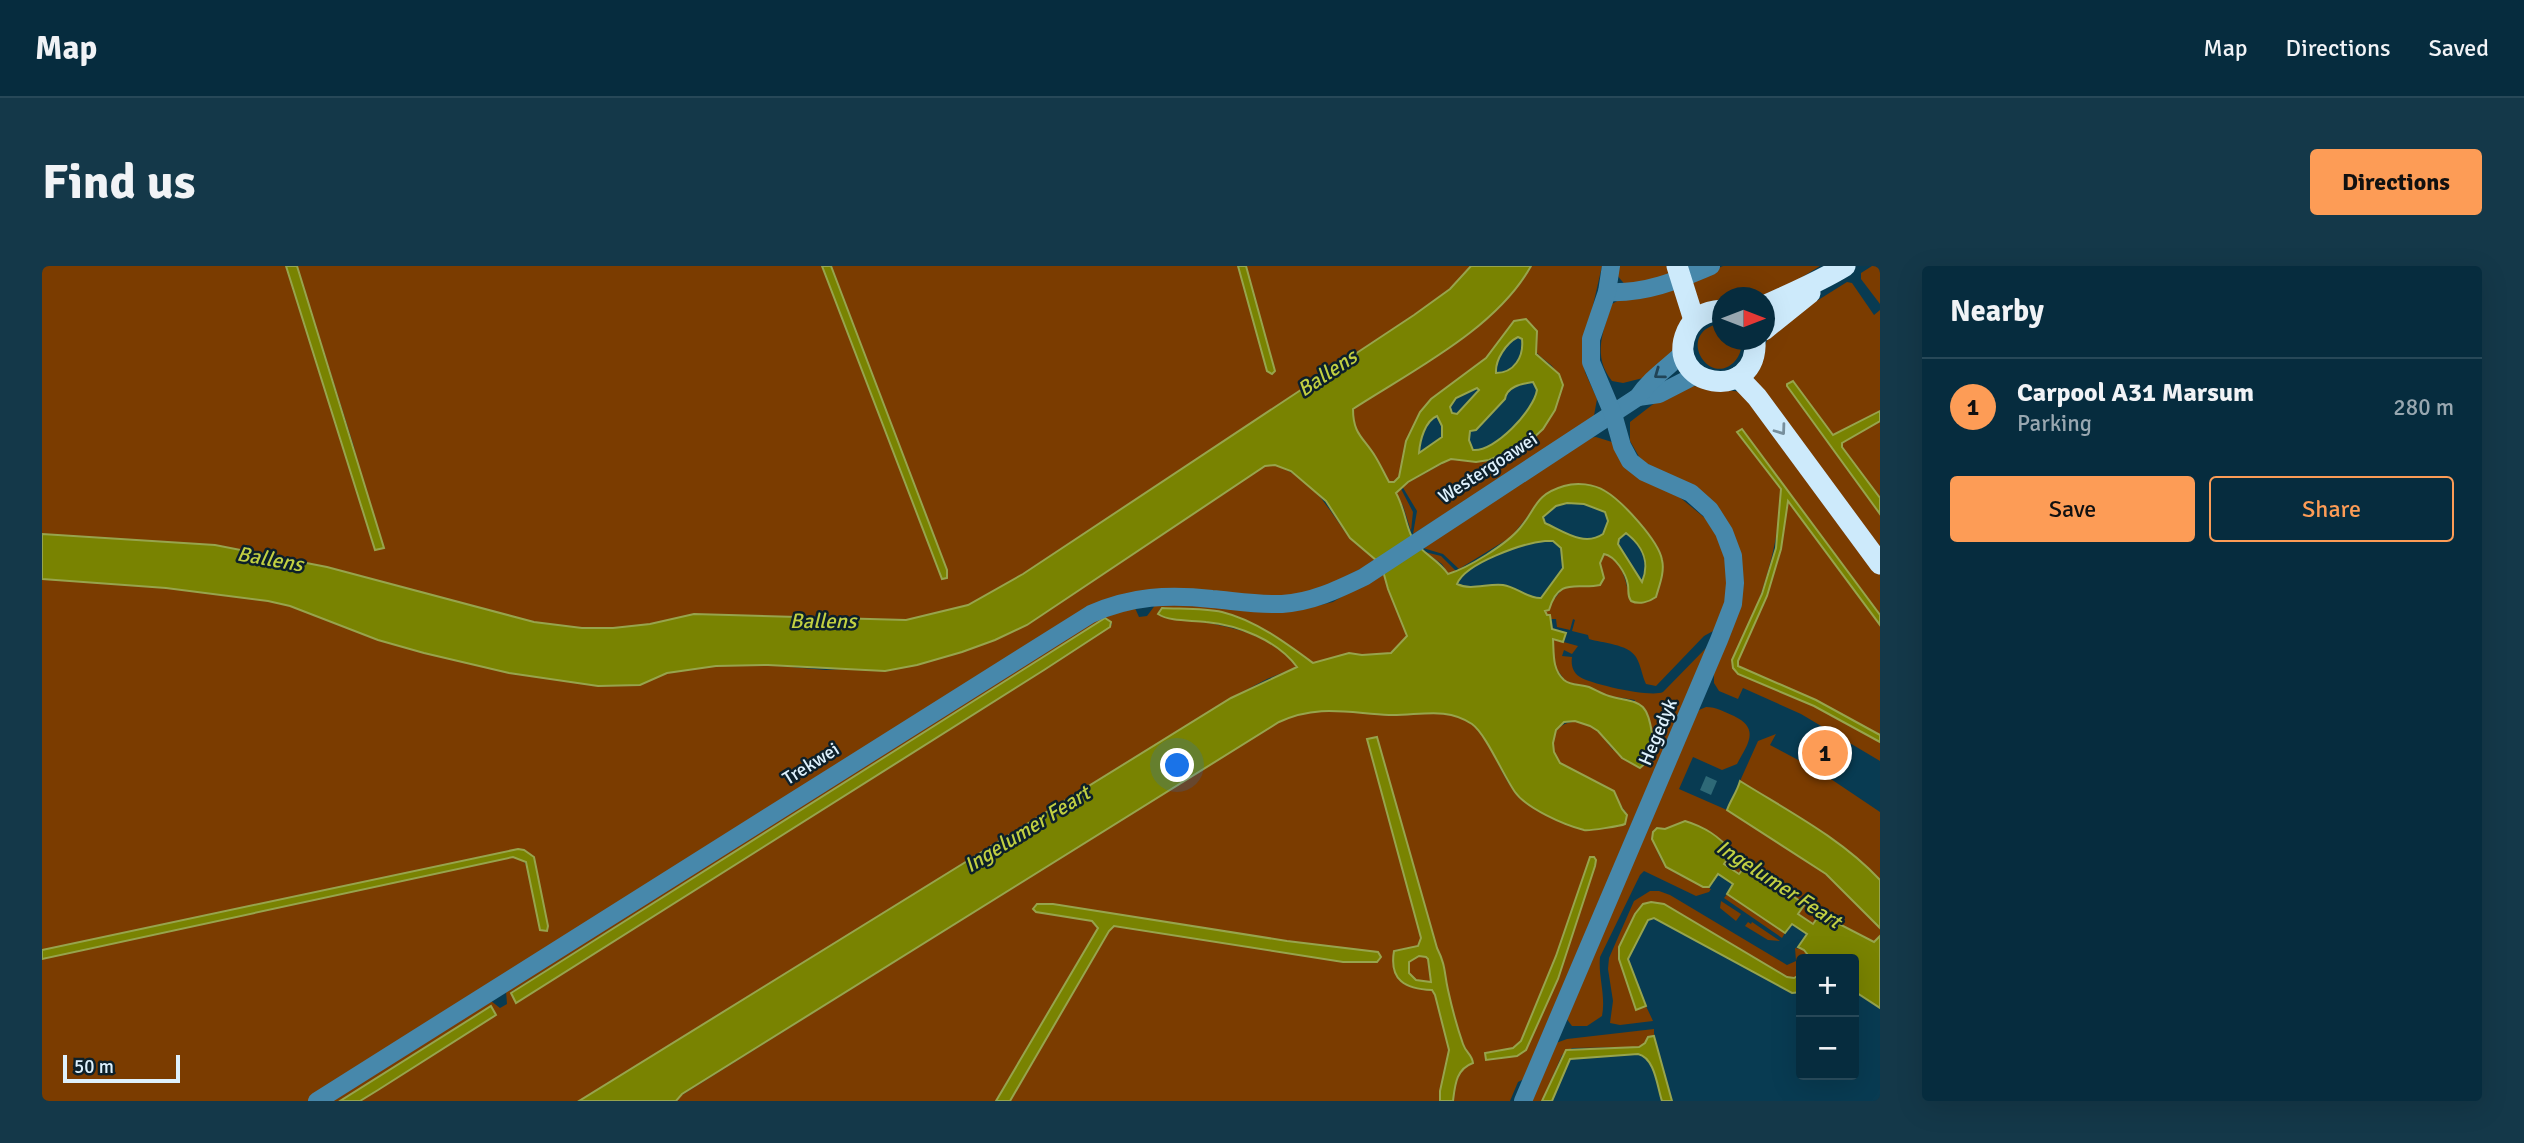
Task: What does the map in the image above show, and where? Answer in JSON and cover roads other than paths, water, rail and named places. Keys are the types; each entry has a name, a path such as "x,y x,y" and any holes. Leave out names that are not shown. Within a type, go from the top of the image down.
{"highway":[{"path":"1775,322 1806,298 1818,284 1845,266"},
{"path":"1679,272 1694,320"},
{"path":"1775,301 1797,290 1818,284"},
{"path":"1712,311 1694,320 1686,334 1683,353 1689,368 1696,375 1718,382 1738,377 1748,368 1754,350"},
{"path":"1738,377 1757,397 1880,564"}],"street":[{"name":"Hegedyk","path":"1523,1101 1719,640 1735,593 1733,556 1717,519 1690,493 1644,472 1630,461 1622,446 1594,372 1590,349 1607,292 1611,266"},
{"path":"1607,292 1642,292 1679,272 1711,266"},
{"name":"Westergoawei","path":"1364,577 1638,397 1650,380 1683,353"},
{"name":"Westergoawei","path":"1638,397 1659,394 1696,375"},
{"name":"Trekwei","path":"317,1101 1091,614 1121,602 1157,596 1269,604 1301,602 1332,593 1364,577"}],"water":[{"path":"286,266 297,266 384,548 375,550"},
{"path":"822,266 831,266 947,570 947,578 942,579"},
{"path":"1238,266 1246,266 1275,371 1272,374 1267,371"},
{"path":"1471,266 1531,266 1516,289 1475,329 1353,409 1355,424 1359,435 1375,456 1389,482 1394,482 1399,477 1406,441 1420,412 1431,399 1486,358 1514,321 1526,319 1537,331 1536,354 1559,374 1563,385 1555,410 1543,429 1528,443 1489,460 1476,462 1451,459 1408,482 1396,493 1413,539 1448,574 1466,567 1497,548 1520,528 1541,498 1569,485 1591,485 1605,491 1630,512 1647,532 1662,560 1663,569 1656,597 1641,603 1631,601 1622,570 1612,558 1604,554 1600,563 1604,578 1600,585 1563,588 1553,599 1549,610 1545,611 1550,615 1552,629 1566,633 1563,642 1553,639 1554,656 1560,676 1567,682 1639,704 1647,714 1653,744 1647,761 1640,768 1622,758 1598,731 1575,721 1564,722 1556,730 1553,743 1560,763 1614,791 1627,815 1625,824 1584,830 1536,810 1515,792 1489,745 1472,724 1462,718 1432,713 1389,715 1333,711 1293,716 1279,722 682,1094 676,1101 579,1101 1231,698 1297,667 1279,649 1244,630 1168,618 1158,614 1162,608 1208,610 1234,616 1270,633 1313,663 1349,653 1391,653 1407,636 1377,561 1350,538 1326,501 1291,471 1275,465 1265,466 1027,625 962,652 885,671 768,665 716,666 667,673 640,685 598,686 509,673 424,653 378,640 290,606 268,601 166,588 42,579 42,534 215,545 327,567 534,622 582,628 650,624 694,614 906,620 968,605 1023,574 1450,289","holes":["1518,337 1522,339 1517,363 1508,370 1496,373 1499,357","1533,382 1537,390 1529,408 1502,437 1482,449 1473,450 1469,440 1470,431 1476,430 1516,386","1477,388 1479,390 1457,414 1452,413 1450,407 1456,398","1437,416 1442,426 1442,437 1419,453 1426,426","1567,503 1584,504 1605,512 1608,521 1603,534 1588,539 1545,523 1543,517 1556,506","1626,533 1641,549 1645,562 1642,582 1618,544 1619,539","1553,541 1561,548 1563,568 1541,598 1503,585 1468,587 1457,584 1462,576 1483,562 1524,546"]},
{"path":"1793,381 1833,435 1880,411 1880,421 1842,443 1842,447 1880,498 1880,514 1787,386"},
{"path":"1742,429 1880,615 1880,625 1788,501 1781,549 1767,596 1738,666 1816,700 1880,735 1880,742 1814,706 1738,674 1733,668 1732,660 1762,594 1776,548 1781,489 1737,432"},
{"path":"1105,618 1111,622 1110,627 516,1003 511,993"},
{"path":"1377,737 1443,964 1457,1024 1464,1047 1473,1063 1463,1069 1457,1078 1453,1101 1440,1101 1449,1050 1435,995 1432,990 1407,985 1401,981 1394,969 1394,951 1418,946 1421,938 1367,739","holes":["1419,956 1428,959 1431,982 1416,980 1409,973 1409,962"]},
{"path":"1740,781 1831,838 1880,880 1880,928 1826,874 1727,810"},
{"path":"1685,821 1711,833 1732,852 1724,864 1739,874 1745,866 1805,904 1798,914 1813,924 1820,914 1874,942 1880,936 1880,1008 1859,994 1859,954 1807,954 1798,947 1807,934 1792,924 1785,933 1727,894 1733,884 1718,874 1709,887 1703,887 1666,867 1652,839 1657,828 1665,829"},
{"path":"518,849 534,857 547,931 540,930 526,862 513,857 42,959 42,950"},
{"path":"1590,857 1596,860 1595,866 1558,979 1526,1050 1517,1056 1486,1060 1485,1053 1513,1048 1521,1041 1556,956"},
{"path":"1037,904 1053,904 1287,941 1378,952 1381,957 1377,962 1343,962 1114,926 1010,1101 996,1101 1098,928 1092,921 1036,912 1033,909"},
{"path":"1643,904 1664,904 1787,977 1796,977 1796,993 1792,993 1654,918 1648,920 1628,959 1646,1006 1636,1010 1619,959 1619,947 1635,914"},
{"path":"491,1006 496,1015 378,1090 360,1101 340,1101"},
{"path":"1654,1036 1672,1101 1662,1101 1652,1067 1638,1054 1570,1059 1552,1101 1542,1101 1566,1050 1639,1047 1648,1037"}],"place":[{"name":"Carpool A31 Marsum","path":"1825,753"}],"water label":[{"name":"Ballens","path":"1327,373"},
{"name":"Ballens","path":"270,559"},
{"name":"Ballens","path":"823,621"},
{"name":"Ingelumer Feart","path":"1027,829"},
{"name":"Ingelumer Feart","path":"1779,884"}]}
